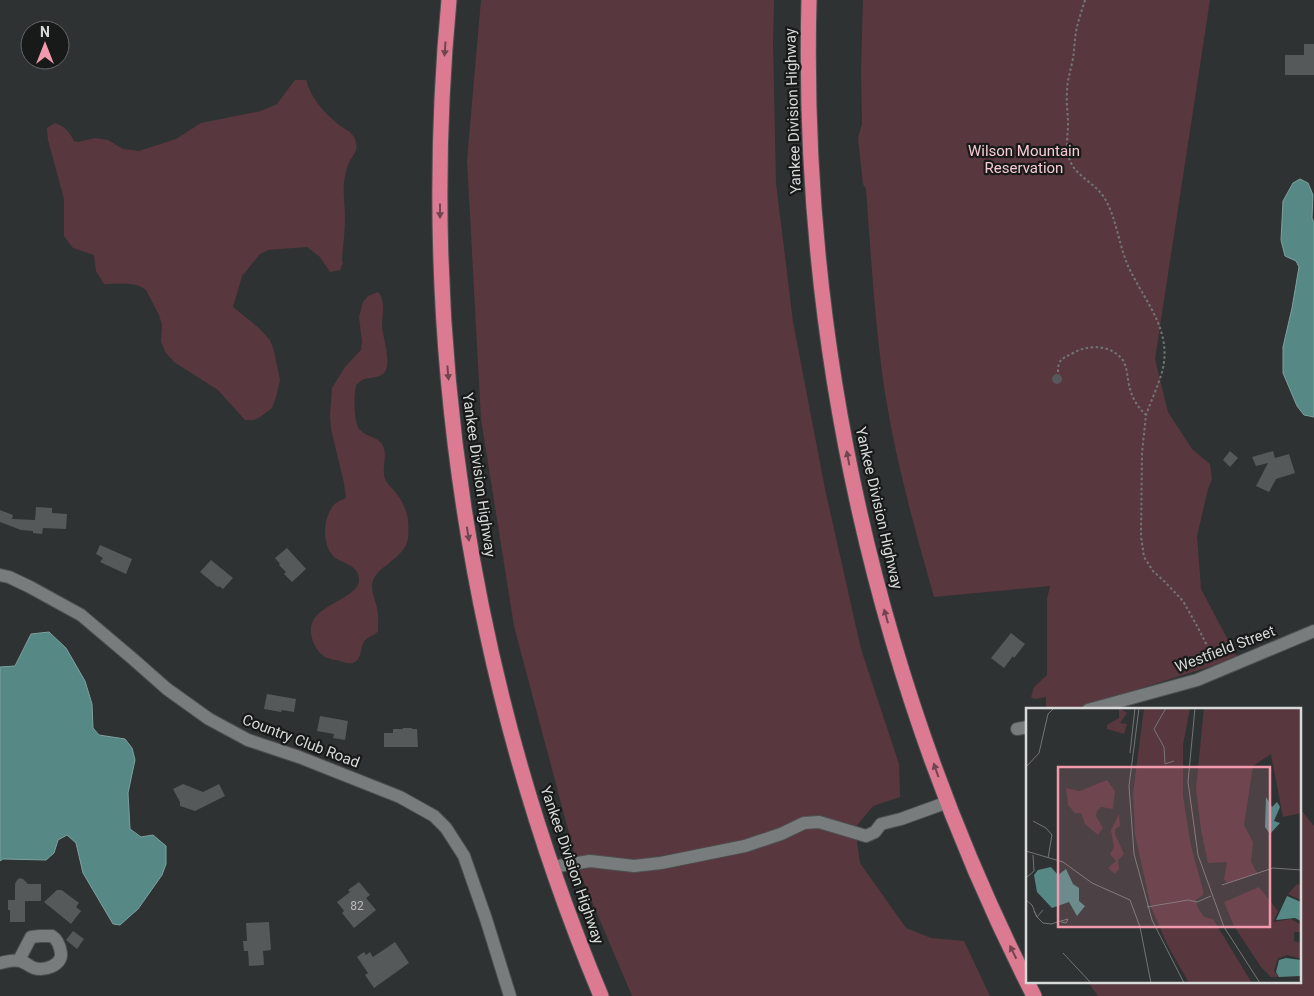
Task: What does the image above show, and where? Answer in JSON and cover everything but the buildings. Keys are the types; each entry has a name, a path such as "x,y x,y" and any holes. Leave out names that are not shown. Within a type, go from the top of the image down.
{"highway":[{"name":"Yankee Division Highway","path":"449,0 442,111 440,224 444,332 454,436 470,547 489,644 515,746 552,867 601,996"},
{"name":"Yankee Division Highway","path":"809,0 808,95 815,219 823,301 841,423 858,503 885,611 908,691 948,802 990,904 1026,979"},
{"name":"Yankee Division Highway","path":"1028,984 1034,996"}],"street":[{"name":"Country Club Road","path":"0,575 30,587 81,615 166,689 209,719 248,740 299,757 400,797 434,816 446,828 464,856 510,996"},
{"name":"Westfield Street","path":"1095,708 1197,680 1314,631"},
{"path":"552,867 590,861 634,866 661,863 745,846 781,834 804,823 819,822 866,836 875,832 881,824 948,802"},
{"path":"0,963 19,960"}],"path":[{"path":"1086,0 1078,22 1073,62 1068,75 1068,154 1078,174 1100,190 1106,200 1130,270 1158,320 1163,339 1164,357 1162,372 1146,415 1142,453 1141,536 1144,558 1153,571 1183,601 1220,671"},
{"path":"1058,372 1059,362 1080,349 1089,346 1112,352 1122,359 1135,403 1146,415"}],"green space":[{"path":"481,0 774,0 776,183 793,322 825,489 861,649 899,764 900,797 873,806 855,828 860,863 906,928 931,938 964,941 990,996 632,996 579,871 514,626 481,419 467,160"},
{"name":"Wilson Mountain Reservation","path":"863,0 1210,0 1155,359 1168,412 1192,449 1210,464 1212,479 1197,536 1201,589 1237,657 1077,708 1046,708 1046,697 1035,699 1031,697 1034,687 1047,675 1047,599 1050,586 934,597 900,470 885,393 866,189 863,184 858,138 862,124"},
{"path":"295,80 306,80 311,93 323,110 351,133 356,142 357,146 347,167 344,181 343,263 340,270 330,272 320,257 307,247 268,250 260,254 242,276 233,307 259,328 270,340 280,380 272,408 254,420 245,420 218,390 174,362 166,353 161,342 162,325 159,315 146,290 131,284 104,284 96,271 94,255 73,248 64,236 64,199 48,140 47,128 55,123 66,130 74,141 78,142 95,138 108,140 123,149 139,151 176,139 201,123 261,111 277,104"},
{"path":"378,292 383,304 382,327 387,364 384,373 362,380 356,385 355,415 360,430 380,441 384,448 384,477 395,491 405,509 408,520 408,536 403,551 374,578 372,589 378,613 378,631 365,640 357,660 349,663 328,658 321,654 313,642 311,627 316,616 352,592 357,587 359,581 356,571 349,565 336,559 329,551 327,545 325,531 327,517 336,503 346,498 331,429 330,415 332,388 345,367 361,350 362,341 359,317 363,302 368,296"},
{"path":"1302,811 1314,826 1314,996 1098,996 1090,985 1302,984"}],"water":[{"path":"1300,179 1308,183 1313,195 1314,417 1304,415 1297,406 1283,373 1283,347 1299,267 1296,261 1285,256 1281,240 1283,201 1293,183"},
{"path":"49,632 66,648 85,681 92,704 93,728 99,735 125,739 132,748 135,760 128,793 130,829 141,837 153,835 166,846 166,864 162,875 138,909 120,925 113,924 83,873 76,843 67,835 58,840 54,853 46,860 3,859 0,861 0,667 15,666 31,634"}]}
